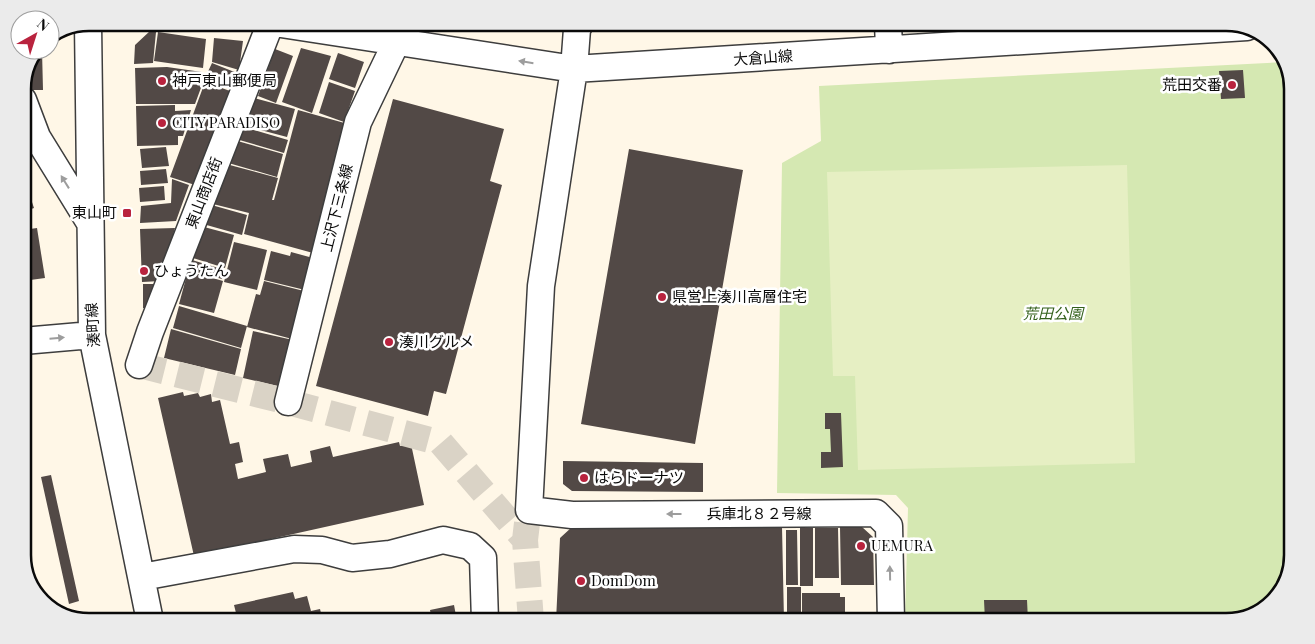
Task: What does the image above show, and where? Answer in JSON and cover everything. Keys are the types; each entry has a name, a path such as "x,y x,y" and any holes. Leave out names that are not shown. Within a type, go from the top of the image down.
{"street":[{"name":"湊町線","path":"88,31 92,335 148,613"},
{"name":"東山商店街","path":"139,365 153,322 273,31"},
{"name":"大倉山線","path":"388,31 402,32 574,69 889,50 1040,31"},
{"path":"574,69 577,31"},
{"path":"888,31 889,50"},
{"name":"上沢下三条線","path":"288,402 358,122 402,32"},
{"name":"兵庫北８２号線","path":"574,69 541,286 529,510 572,514 876,513 889,526 890,613"},
{"path":"31,125 90,224"},
{"path":"31,340 92,335"},
{"path":"142,577 294,549 322,550 352,558 390,554 443,540 470,546 483,558 485,613"}],"green space":[{"name":"荒田公園","path":"1277,62 1284,86 1284,555 1282,570 1278,580 1261,601 1241,611 1226,613 905,613 908,508 896,495 777,493 782,163 821,141 819,86"},
{"path":"1127,165 1135,463 858,470 855,376 833,376 827,172"}],"building":[{"path":"150,31 156,32 153,63 134,64 135,45"},
{"path":"158,32 206,39 203,68 154,61"},
{"path":"214,38 243,41 239,70 212,62"},
{"path":"301,48 331,56 312,113 282,102"},
{"path":"275,49 293,56 276,103 258,96"},
{"path":"338,53 364,62 355,88 329,79"},
{"path":"40,60 42,60 43,90 31,90 32,78 36,67"},
{"path":"212,63 237,73 231,88 205,78"},
{"path":"167,67 202,72 202,85 195,104 136,104 135,68"},
{"name":"荒田交番","path":"1243,70 1245,98 1221,99 1219,71"},
{"path":"205,82 230,91 195,185 170,177"},
{"path":"329,82 355,91 344,122 319,113"},
{"path":"254,98 295,109 287,137 246,126"},
{"path":"393,99 504,129 490,181 502,185 446,394 434,391 428,416 316,386"},
{"name":"CITY PARADISO","path":"175,105 175,111 191,110 183,136 178,136 178,145 137,146 136,106"},
{"path":"298,110 348,124 313,253 244,234 249,213 213,204 226,164 278,178 272,200 274,200"},
{"path":"240,126 288,140 284,153 236,139"},
{"path":"234,140 283,154 277,177 225,162"},
{"path":"166,147 169,166 142,168 140,149"},
{"name":"県営上湊川高層住宅","path":"629,149 743,170 695,444 581,424"},
{"path":"166,169 168,183 141,185 140,171"},
{"path":"172,179 189,185 176,221 140,223 141,206 171,203"},
{"path":"164,186 165,200 140,202 139,188"},
{"path":"208,204 247,215 242,235 203,224"},
{"path":"204,227 234,235 225,268 193,258"},
{"path":"37,228 45,278 31,280 31,229"},
{"path":"175,228 161,281 142,282 140,229"},
{"path":"234,242 267,250 257,290 224,282"},
{"path":"271,251 290,256 291,252 313,258 305,290 264,280"},
{"path":"192,260 225,270 222,279 189,270"},
{"path":"188,271 223,281 214,313 179,304"},
{"path":"264,281 304,291 292,339 247,327 256,294 260,295"},
{"path":"143,284 160,284 153,309 143,308"},
{"path":"179,306 247,326 241,348 173,328"},
{"path":"171,329 241,349 235,375 164,358"},
{"path":"253,331 293,340 282,387 243,378"},
{"path":"183,392 184,396 198,393 200,397 211,394 212,402 220,400 230,444 239,442 243,462 235,464 238,479 266,472 263,459 288,454 291,467 312,462 310,451 330,446 333,457 399,442 400,446 411,444 424,505 194,556 158,398"},
{"path":"825,413 841,413 843,467 821,468 821,452 831,452 830,429 825,429"},
{"path":"563,461 703,463 703,492 572,491 563,484"},
{"path":"51,475 79,601 69,604 41,477"},
{"path":"572,527 782,527 784,613 556,613 560,538"},
{"path":"840,527 862,527 873,537 874,585 841,585"},
{"path":"800,528 813,528 813,586 800,586"},
{"path":"815,528 838,528 839,578 815,578"},
{"path":"786,530 797,530 798,585 786,585"},
{"path":"787,587 801,587 801,613 787,613"},
{"path":"293,592 295,599 307,596 311,611 320,609 321,613 236,613 234,605"},
{"path":"802,593 840,593 840,597 845,597 845,613 802,613"},
{"path":"984,600 1027,600 1028,613 985,613"},
{"path":"454,605 456,613 431,613 430,610"}],"tunnel":[{"path":"139,365 441,443 525,540"},
{"path":"527,523 525,540 530,613"}],"place":[{"name":"神戸東山郵便局","path":"162,81"},
{"name":"荒田交番","path":"1232,85"},
{"name":"CITY PARADISO","path":"162,123"},
{"name":"東山町","path":"127,213"},
{"name":"ひょうたん","path":"144,271"},
{"name":"県営上湊川高層住宅","path":"662,297"},
{"name":"湊川グルメ","path":"389,342"},
{"name":"はらドーナツ","path":"584,478"},
{"name":"UEMURA","path":"861,546"},
{"name":"DomDom","path":"581,581"}]}
